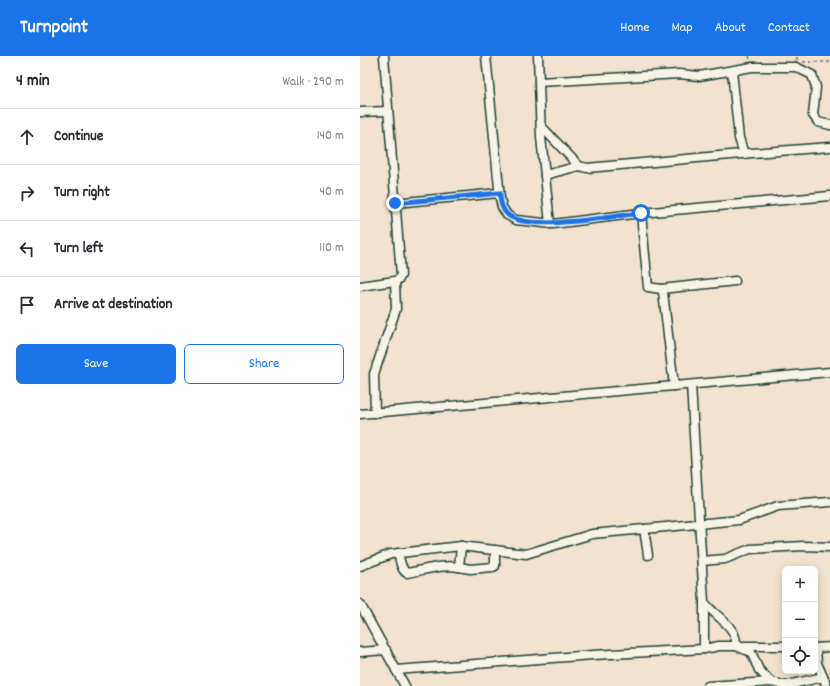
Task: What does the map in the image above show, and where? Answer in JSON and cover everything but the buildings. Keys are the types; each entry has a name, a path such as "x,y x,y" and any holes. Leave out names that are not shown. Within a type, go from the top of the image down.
{"street":[{"path":"360,286 395,282 401,275 384,56"},
{"path":"486,56 502,207 507,215 516,220 550,224 641,213 830,196"},
{"path":"538,56 541,126 550,224"},
{"path":"539,82 678,74 699,76 752,68 796,67 812,75 816,87 813,115 818,122 830,125"},
{"path":"732,71 739,138 744,154"},
{"path":"360,112 388,110"},
{"path":"541,126 579,166"},
{"path":"545,175 579,166 587,168 830,147"},
{"path":"395,203 500,193"},
{"path":"641,213 648,287 661,289 735,281"},
{"path":"375,413 374,374 396,309 395,282"},
{"path":"661,289 663,292 674,386"},
{"path":"360,414 830,372"},
{"path":"691,385 702,561 704,648"},
{"path":"360,566 391,554 461,546 526,554 592,534 739,520 778,506 830,502"},
{"path":"644,529 648,555"},
{"path":"460,566 461,546"},
{"path":"702,561 725,559 750,549 804,546 830,547"},
{"path":"398,553 404,572 407,573 454,565 470,569 493,567 496,563 495,550"},
{"path":"704,602 709,610 731,629 737,642 736,646"},
{"path":"360,604 405,686"},
{"path":"396,670 719,646 782,646"},
{"path":"736,646 751,652 759,670 771,682"},
{"path":"818,648 830,647"},
{"path":"360,652 386,650"},
{"path":"818,666 827,686"},
{"path":"708,686 771,682 783,686 823,677"}],"path":[{"path":"797,56 797,62 830,62"}],"route":[{"path":"395,203 500,193 502,207 507,215 516,220 553,224 641,213"}]}
